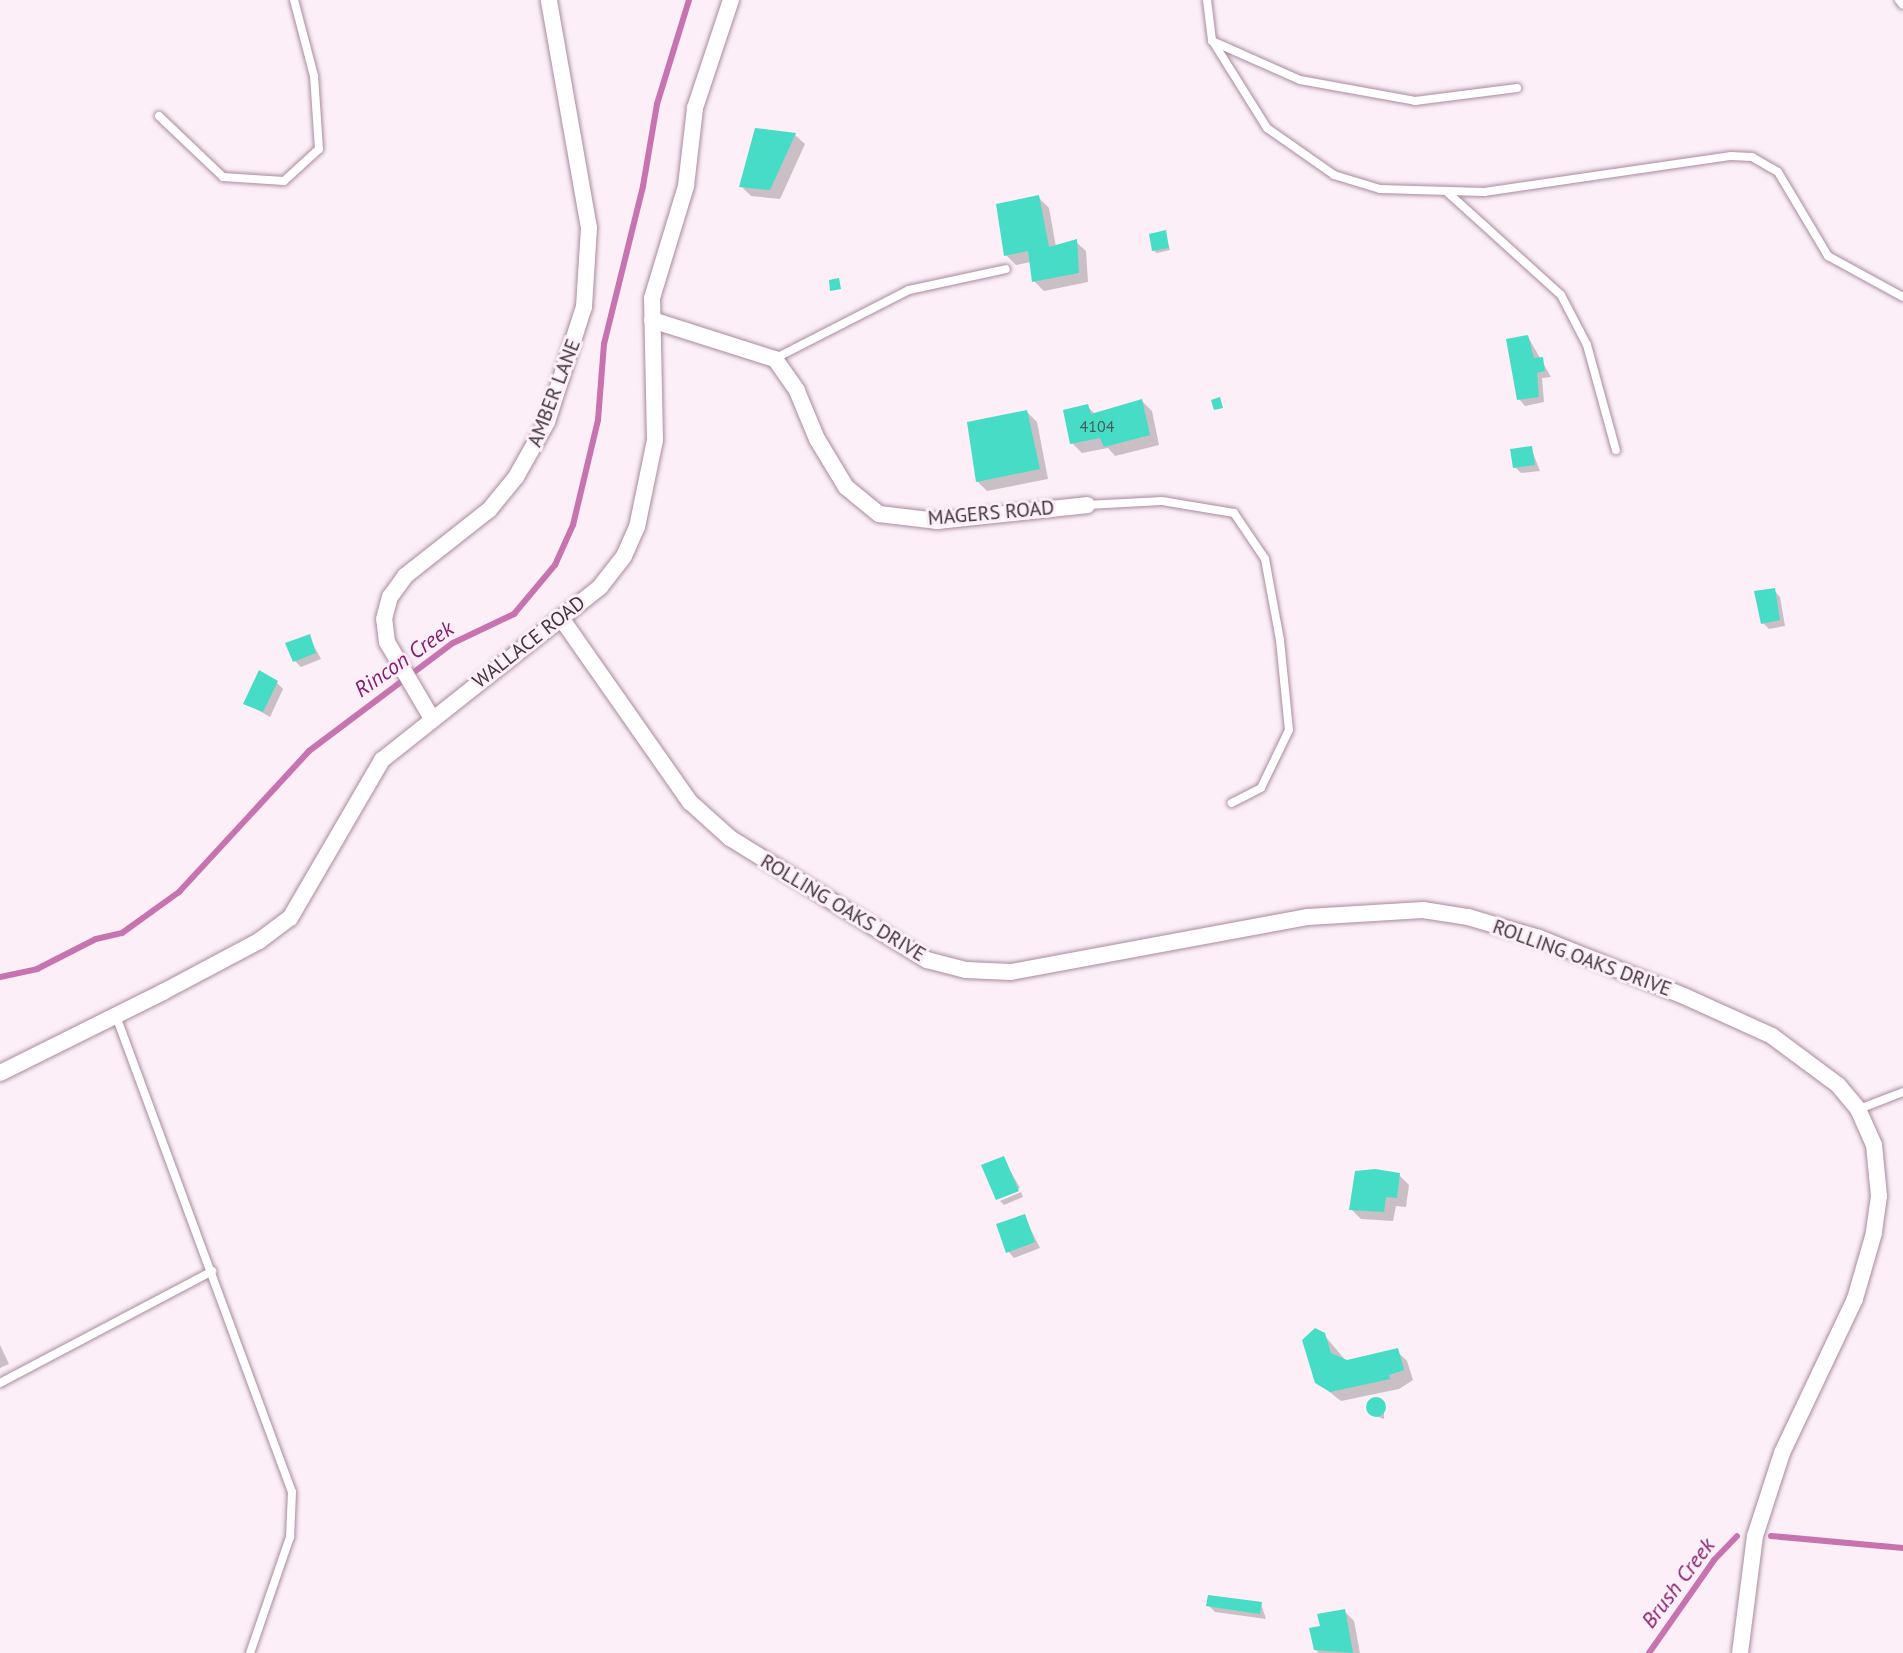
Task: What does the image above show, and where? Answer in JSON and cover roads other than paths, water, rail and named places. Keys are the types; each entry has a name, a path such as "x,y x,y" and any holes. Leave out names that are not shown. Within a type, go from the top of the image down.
{"street":[{"name":"AMBER LANE","path":"431,717 385,631 390,597 405,576 489,510 516,477 547,422 576,344 588,276 589,228 549,0"},
{"name":"WALLACE ROAD","path":"0,1073 259,941 290,918 382,760 431,717 600,587 624,556 637,527 655,440 652,320 663,249 686,186 695,108 731,0"},
{"path":"652,320 775,359"},
{"name":"MAGERS ROAD","path":"775,359 797,391 817,439 846,487 879,514 938,521 1087,505"},
{"name":"ROLLING OAKS DRIVE","path":"561,618 690,802 730,838 927,960 966,970 1011,972 1308,917 1423,910 1468,917 1650,982 1772,1036 1804,1055 1858,1109 1874,1145 1879,1196 1874,1233 1855,1299 1782,1453 1759,1522 1740,1653"}],"lane":[{"path":"159,116 223,177 284,181 319,149 314,76 294,0"},
{"path":"1207,0 1212,40 1267,128 1297,154 1334,175 1380,189 1484,192 1731,156 1752,157 1778,172 1828,256 1903,297"},
{"path":"1899,0 1903,5"},
{"path":"1212,40 1300,80 1415,101 1517,88"},
{"path":"1446,191 1561,295 1587,345 1616,450"},
{"path":"775,359 909,290 1006,269"},
{"path":"1087,505 1162,501 1234,513 1265,559 1280,640 1289,730 1261,788 1232,803"},
{"path":"116,1016 292,1492 290,1537 250,1653"},
{"path":"1858,1109 1903,1092"},
{"path":"0,1383 212,1271"}],"waterway":[{"name":"Rincon Creek","path":"0,977 37,969 96,939 122,933 179,892 309,751 453,643 514,614 555,565 573,525 598,420 604,344 643,186 657,104 689,0"},
{"name":"Brush Creek","path":"1649,1653 1714,1560 1737,1536"},
{"name":"Brush Creek","path":"1771,1536 1903,1548"}]}
